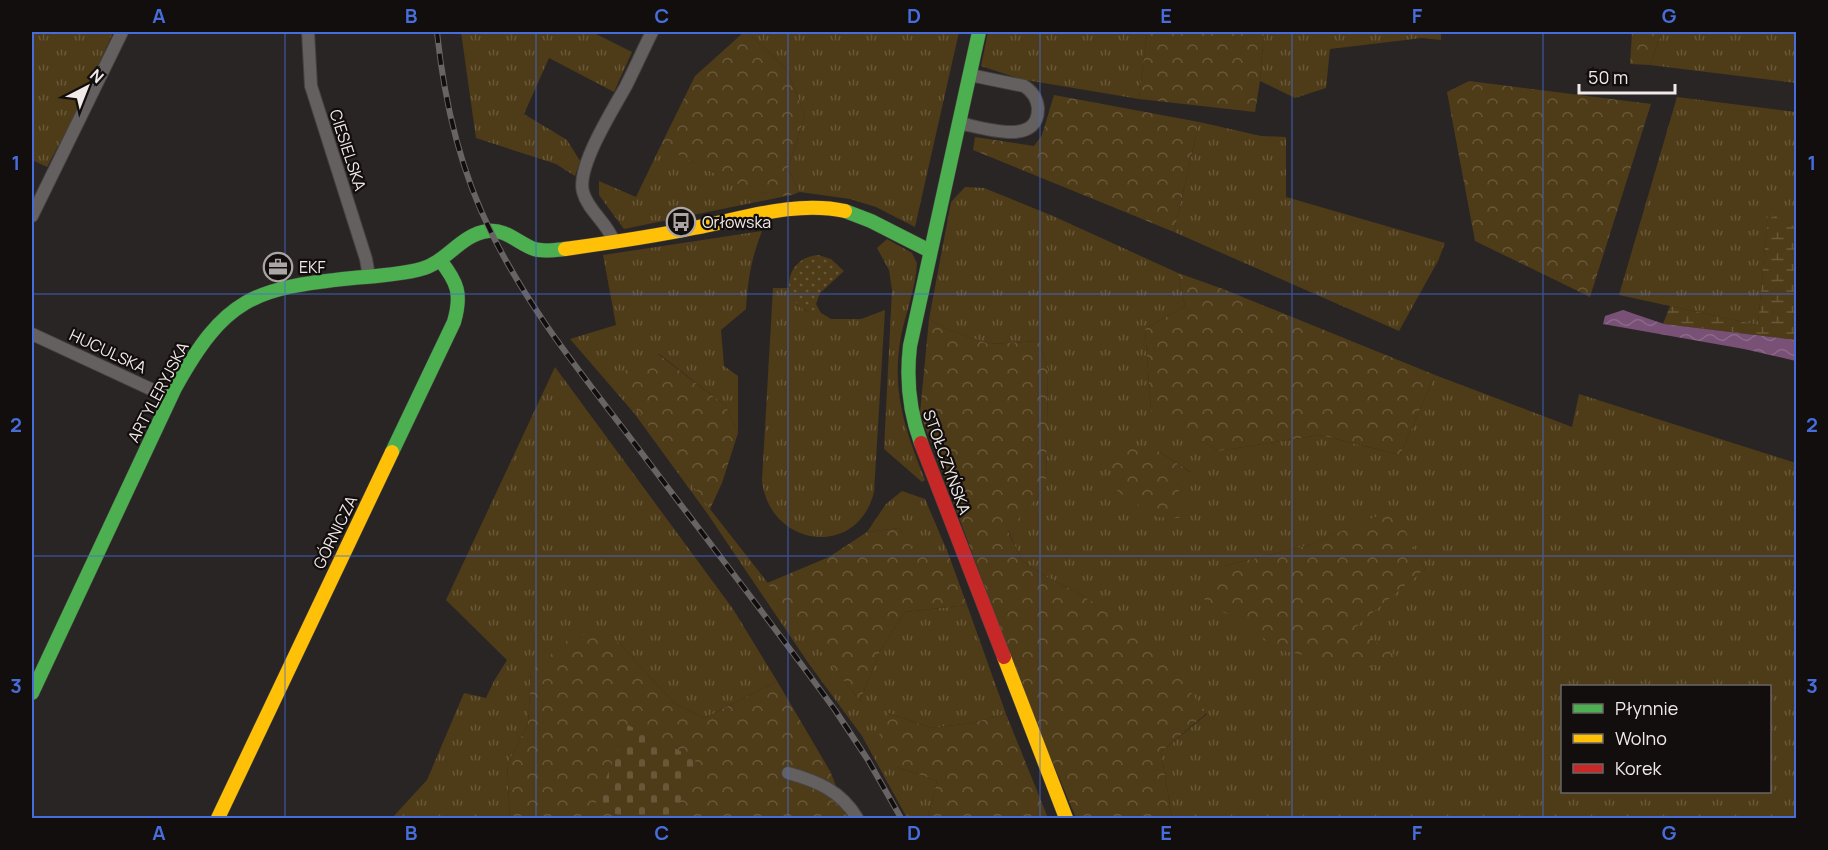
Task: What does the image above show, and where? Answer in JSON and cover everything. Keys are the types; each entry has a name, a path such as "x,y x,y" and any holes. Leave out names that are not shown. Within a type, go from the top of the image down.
{"street":[{"path":"32,216 122,32"},
{"name":"CIESIELSKA","path":"308,32 311,86 366,259 369,276"},
{"path":"614,242 606,226 584,196 582,180 599,135 652,32"},
{"name":"STOŁCZYŃSKA","path":"979,32 907,361 908,402 929,465 1066,819"},
{"path":"959,123 1013,133 1029,128 1038,117 1038,106 1030,90 1023,86 970,75"},
{"path":"440,260 469,237 486,231 502,232 529,248 542,251 614,242 779,212 821,208 841,211 862,218 930,251"},
{"name":"ARTYLERYJSKA","path":"32,693 170,398 220,321 238,305 286,287 423,269 440,260"},
{"name":"GÓRNICZA","path":"218,819 454,322 458,309 458,288 455,278 440,260"},
{"name":"HUCULSKA","path":"32,334 170,398"},
{"path":"788,773 828,788 839,796 857,819"}],"green space":[{"path":"32,32 113,33 80,105 47,167 32,160"},
{"path":"461,32 592,32 632,52 614,92 549,58 524,114 567,140 580,161 575,176 556,164 476,138"},
{"path":"744,32 748,32 787,70 805,115 788,169 800,192 792,195 773,195 741,185 661,145 695,76"},
{"path":"748,32 959,32 915,227 876,207 850,199 800,192 788,169 805,115 787,70"},
{"path":"988,32 1147,32 1139,99 1020,79 981,66"},
{"path":"1147,32 1264,32 1255,112 1139,99"},
{"path":"1264,32 1441,32 1441,40 1422,38 1330,49 1326,88 1295,98 1260,81"},
{"path":"1632,32 1662,32 1650,65 1630,64"},
{"path":"1662,32 1796,32 1796,83 1650,65"},
{"path":"1469,81 1651,104 1590,297 1475,241 1447,92"},
{"path":"1054,95 1199,122 1174,232 973,150 975,137 1034,146 1042,135"},
{"path":"1677,97 1796,112 1796,227 1768,214 1758,325 1619,295"},
{"path":"1199,122 1261,136 1286,137 1286,197 1445,243 1438,261 1399,331 1174,232"},
{"path":"661,145 701,166 763,193 786,196 624,229 599,195 599,181 636,197"},
{"path":"965,187 984,188 1053,216 1178,273 1185,306 1145,329 1151,410 1218,451 1320,435 1400,455 1435,375 1572,427 1579,394 1796,463 1796,818 1172,818 1161,752 1207,714 1144,634 1022,561 1008,530 1046,487 1048,370 1039,341 989,344 949,330 929,319 951,202","holes":["1158,451 1191,472 1176,485","1393,510 1425,569 1353,628 1398,659 1224,566 1306,546"]},
{"path":"1768,213 1796,227 1796,340 1663,324 1670,306 1758,325"},
{"path":"762,231 751,269 746,309 721,330 724,366 738,376 738,433 726,406 659,354 618,383 710,509 860,701 880,651 905,612 967,605 1006,714 971,723 931,728 889,713 897,767 937,781 928,818 907,818 862,736 809,664 707,513 634,413 570,339 616,325 603,255"},
{"path":"887,239 912,253 917,263 913,290 901,336 898,374 902,410 911,444 925,480 922,482 884,449 892,290 889,270 877,248"},
{"path":"818,255 831,259 844,271 820,293 816,304 821,313 808,311 798,305 792,297 789,286 790,276 796,266 805,259"},
{"path":"1178,273 1435,375 1400,455 1320,435 1218,451 1151,411 1145,329 1185,306"},
{"path":"773,288 789,288 795,303 805,311 821,313 831,319 861,319 885,310 874,492 865,514 850,528 833,536 814,537 796,531 780,520 768,503 762,480"},
{"path":"929,319 949,330 989,344 1039,341 1048,370 1046,487 1008,531 1022,561 1144,633 1207,713 1161,752 1172,818 1076,818 1029,706 920,413"},
{"path":"658,354 726,406 738,433 722,483 710,509 617,383 628,367"},
{"path":"555,367 733,609 777,681 705,718 675,704 619,643 531,671 528,724 507,765 510,818 392,818 427,780 464,693 486,698 507,660 446,600"},
{"path":"1124,443 1158,451 1192,473 1176,485 1186,507 1179,518 1157,517 1118,492 1108,462"},
{"path":"902,491 925,499 948,553 916,555 899,528 867,532 886,504"},
{"path":"1394,509 1425,569 1354,628 1399,658 1369,667 1283,651 1201,597 1224,566 1306,546"},
{"path":"899,528 916,554 948,553 967,605 905,612 880,651 860,701 767,583 829,557 867,532"},
{"path":"576,633 619,643 675,704 705,718 777,681 830,771 849,818 510,818 507,765 528,724 531,671"},
{"path":"889,713 931,728 971,723 1006,714 1048,818 928,818 937,781 897,767 879,735"},
{"path":"628,725 696,759 674,818 625,818 595,805"}],"water":[{"path":"1623,310 1664,324 1796,340 1796,361 1744,349 1603,324 1605,316"}],"railway":[{"path":"437,32 449,109 470,184 491,232 524,291 562,348 835,710 868,760 901,818"}],"traffic: fast":[{"path":"921,443 910,395 908,371 910,346 979,32"},
{"path":"845,211 871,221 930,251"},
{"path":"32,693 175,388 210,334 227,316 245,303 266,293 290,287 421,269 438,261 470,237 488,231 501,232 538,250 565,249"},
{"path":"392,452 454,322 458,304 457,289 451,275 440,260"}],"traffic: slow":[{"path":"565,249 662,234 788,209 826,208 845,211"},
{"path":"218,818 392,452"},
{"path":"1004,657 1066,818"}],"traffic: jam":[{"path":"921,443 1004,657"}],"place":[{"name":"Orłowska","path":"681,222"},
{"name":"EKF","path":"278,267"}]}
